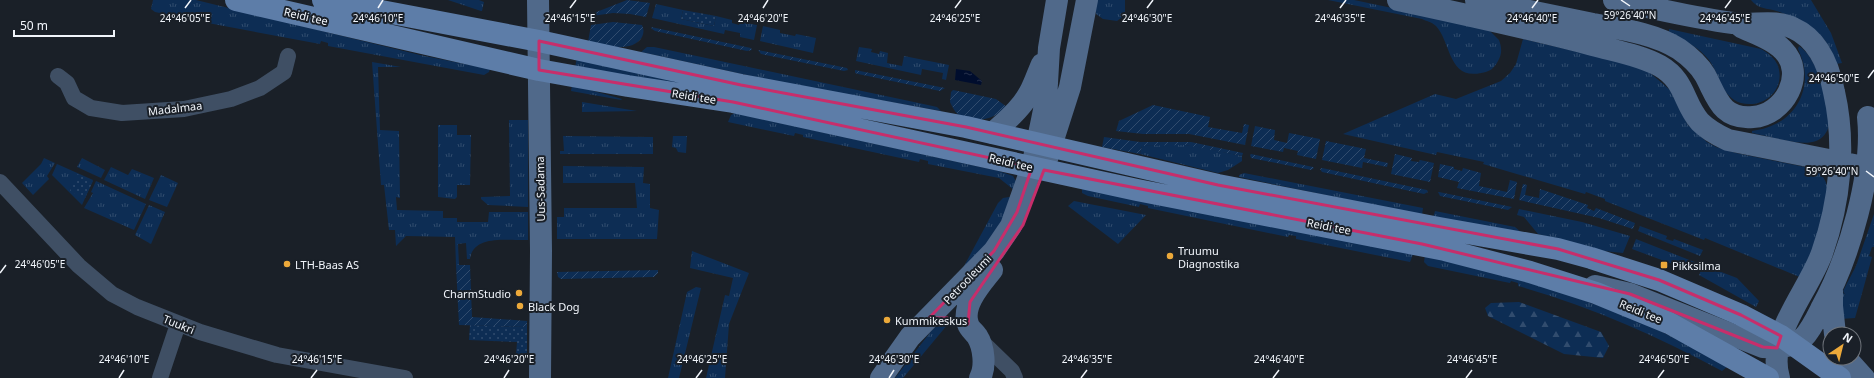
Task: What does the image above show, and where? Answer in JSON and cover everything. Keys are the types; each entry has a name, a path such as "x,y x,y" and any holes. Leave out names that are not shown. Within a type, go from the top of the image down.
{"main road":[{"name":"Reidi tee","path":"236,0 539,70 748,105 1144,191 1422,244 1530,272 1596,293 1669,323 1776,363 1815,362 1840,378"},
{"name":"Reidi tee","path":"323,0 539,41 741,85 862,106 1045,144 1225,186 1426,226 1536,245 1585,256 1659,280 1754,321 1776,363"}],"street":[{"name":"Uus-Sadama","path":"538,0 541,258 540,378"},
{"path":"1045,144 1048,48 1057,0"},
{"path":"1038,168 1045,144 1070,86 1087,0"},
{"path":"1398,0 1642,34 1672,45 1685,53 1705,76 1714,97 1723,108 1742,116 1757,117 1775,109 1786,97 1793,79 1791,63 1786,53 1778,45 1734,24"},
{"path":"1476,0 1522,18 1660,66 1671,74 1680,84 1699,121 1712,132 1728,140 1840,162 1870,154"},
{"path":"1614,0 1734,24 1787,25 1800,31 1815,45 1827,68 1836,100 1840,126 1840,162 1833,211 1822,252 1776,363"},
{"path":"993,133 1014,113 1030,91 1048,48"},
{"name":"Madalmaa","path":"58,76 67,83 74,98 91,108 122,113 184,109 231,100 260,88 284,72 288,56"},
{"path":"1776,363 1803,338 1810,329 1833,288 1851,237 1870,154 1870,136 1863,118"},
{"name":"Petrooleumi","path":"881,378 910,337 994,251 1004,238 1038,168"},
{"name":"Petrooleumi","path":"980,378 983,365 973,331 970,302 976,290 1012,245 1023,225 1038,168"},
{"name":"Tuukri","path":"0,182 79,266 112,294 137,307 200,332 276,355 405,378"},
{"path":"1530,272 1630,294 1763,347 1776,363"},
{"path":"1833,288 1832,306 1834,326"},
{"path":"929,318 947,318 973,331 1012,371 1015,378"},
{"path":"160,378 178,324"},
{"path":"1776,363 1804,359 1815,362"},
{"path":"1853,366 1864,378"}],"highlighted area":[{"path":"539,41 741,85 966,127 1218,185 1558,249 1659,280 1741,315 1781,336 1777,348 1763,347 1630,294 1422,244 1044,170 1023,225 970,302 968,324 947,318 929,318 994,251 1017,212 1032,167 733,102 539,70"}],"green space":[{"path":"153,0 196,0 420,55 490,69 489,72 484,75 328,46 328,43 321,41 320,44 208,23 208,20 201,19 200,21 155,12 151,9"},
{"path":"448,0 479,0 484,2 481,11"},
{"path":"627,0 650,3 646,17 613,13 592,16 594,13"},
{"path":"1096,0 1125,0 1125,15 1117,21 1103,19 1096,14"},
{"path":"1328,0 1354,0 1487,28 1499,40 1501,53 1495,66 1491,70 1484,73 1470,74 1462,71 1456,65 1441,33 1436,26 1431,23 1422,19"},
{"path":"1751,0 1811,0 1831,33 1842,63 1836,64 1825,40 1805,24 1788,15 1758,6"},
{"path":"656,4 683,10 681,19 714,26 716,16 732,20 732,23 739,25 740,22 757,25 754,40 740,37 740,33 725,30 724,34 652,18"},
{"path":"683,10 716,16 714,26 681,19"},
{"path":"613,22 642,25 644,31 642,37 637,42 624,47 588,42 591,25"},
{"path":"763,26 780,30 780,33 795,36 796,34 816,38 813,53 760,41"},
{"path":"651,27 751,48 752,50 747,51 655,31"},
{"path":"1669,29 1761,49 1771,56 1778,66 1780,75 1776,90 1771,96 1757,103 1741,103 1734,100 1725,91 1713,66 1705,55 1691,44 1669,34"},
{"path":"1523,39 1626,63 1649,72 1670,90 1688,125 1707,142 1716,147 1736,153 1810,168 1819,173 1824,178 1828,188 1821,227 1802,278 1705,238 1704,240 1605,201 1605,199 1586,192 1585,194 1483,164 1484,162 1437,152 1436,155 1343,134 1435,94 1456,99 1501,81 1510,73 1516,64"},
{"path":"1799,46 1812,60 1822,82 1828,105 1829,125 1827,130 1820,139 1810,143 1793,142 1752,133 1752,131 1767,128 1780,122 1798,103 1803,91 1805,78 1803,64 1798,49"},
{"path":"647,47 654,47 928,105 937,107 941,111 783,83 641,52"},
{"path":"859,47 872,49 871,52 879,54 880,51 888,53 887,63 902,66 904,56 949,65 946,80 942,79 943,73 922,69 921,75 856,61"},
{"path":"758,50 847,68 848,70 844,71 761,54"},
{"path":"577,57 680,81 680,85 575,68"},
{"path":"372,62 401,67 378,67 380,130 399,131 400,198 396,197 397,210 443,211 443,218 457,218 457,222 488,222 489,212 528,212 528,240 493,240 485,242 473,251 470,259 467,259 466,243 458,244 459,265 456,265 455,237 406,236 396,246 395,230 389,230 384,185 381,185"},
{"path":"855,70 945,88 940,91 858,74 855,73"},
{"path":"572,85 622,99 571,91"},
{"path":"953,90 996,99 1007,107 997,115 985,119 978,120 965,118 956,113 950,102 951,92"},
{"path":"582,102 637,111 582,112"},
{"path":"1153,105 1210,117 1208,127 1242,133 1244,124 1249,125 1245,145 1189,134 1143,134 1116,131 1119,121"},
{"path":"735,113 999,171 1013,176 1017,183 1014,190 999,178 928,164 928,161 920,159 919,162 803,137 803,135 795,133 794,136 728,122 731,115"},
{"path":"509,120 528,120 528,207 488,205 481,199 481,197 510,196"},
{"path":"438,125 457,125 457,135 471,135 470,185 457,185 457,197 455,199 438,197"},
{"path":"1255,126 1275,130 1274,140 1287,143 1289,133 1320,139 1316,159 1297,155 1298,151 1284,148 1283,152 1251,146"},
{"path":"563,136 653,137 653,154 560,154 560,151 564,151"},
{"path":"673,136 687,136 686,153 678,152 676,148 672,147"},
{"path":"1104,137 1140,142 1191,142 1243,153 1242,156 1185,145 1142,146 1140,154 1102,147"},
{"path":"1326,141 1366,149 1364,158 1388,163 1387,167 1363,162 1362,168 1322,160"},
{"path":"1177,144 1242,156 1242,161 1228,170 1218,173 1140,154 1142,146"},
{"path":"1251,154 1314,168 1311,170 1251,158"},
{"path":"1395,154 1412,158 1411,161 1419,162 1420,160 1434,163 1430,182 1391,174"},
{"path":"44,158 55,163 47,176 49,179 33,195 22,183 41,164"},
{"path":"82,158 105,170 101,178 77,167"},
{"path":"57,164 93,180 82,205 52,175"},
{"path":"1440,164 1454,167 1454,169 1462,171 1463,168 1481,173 1479,186 1507,192 1510,180 1517,182 1514,199 1457,188 1459,182 1438,177"},
{"path":"563,166 644,167 643,183 650,184 650,208 659,210 657,239 557,239 557,217 564,217 564,208 637,208 635,183 563,183"},
{"path":"111,167 128,175 132,169 154,178 145,199 104,180"},
{"path":"1322,168 1427,190 1428,192 1424,194 1322,172 1320,169"},
{"path":"1244,173 1423,208 1422,215 1239,177 1239,175"},
{"path":"77,174 93,181 85,198 70,191"},
{"path":"161,175 178,183 167,207 149,200"},
{"path":"96,181 146,204 134,230 84,208 93,193 91,192"},
{"path":"1523,184 1527,185 1525,195 1539,198 1540,189 1588,205 1587,208 1594,211 1596,208 1635,223 1633,229 1599,218 1519,200"},
{"path":"1082,188 1414,252 1410,262 1296,239 1296,236 1289,235 1288,237 1148,208 1148,206 1140,204 1139,207 1088,196 1082,193"},
{"path":"1438,192 1512,207 1508,210 1440,196"},
{"path":"1003,198 1013,198 1009,221 963,268 998,203"},
{"path":"1074,201 1146,215 1118,244 1068,206"},
{"path":"149,205 165,212 151,244 135,235"},
{"path":"1519,209 1582,222 1630,236 1623,253 1603,251 1538,234 1524,217 1517,215"},
{"path":"1435,211 1515,227 1521,232 1433,218"},
{"path":"1874,214 1874,247 1872,247 1869,256 1872,257 1855,318 1840,319 1842,291 1846,296 1843,291 1856,266"},
{"path":"1640,226 1667,236 1666,239 1673,241 1674,239 1703,250 1700,256 1638,231"},
{"path":"1636,239 1697,263 1694,272 1632,249"},
{"path":"692,251 749,273 729,324 725,378 706,378 725,295 729,296 733,278 690,268"},
{"path":"1425,255 1505,275 1584,300 1648,325 1728,366 1722,371 1623,323 1597,312 1518,286 1518,283 1511,281 1510,283 1428,266 1424,262"},
{"path":"456,265 470,265 472,317 527,321 527,327 459,325"},
{"path":"1703,265 1737,278 1759,301 1756,307 1699,275"},
{"path":"658,270 658,273 654,277 561,279 558,277 557,272"},
{"path":"696,287 701,288 679,378 668,378 687,292"},
{"path":"1519,302 1601,332 1609,346 1603,358 1564,354 1488,316 1485,308 1491,303"},
{"path":"948,324 903,378 895,378 932,330 937,326"},
{"path":"470,325 527,327 527,355 516,354 517,342 469,340"}],"water":[{"path":"956,69 970,71 982,81 981,85 955,80"}],"place":[{"name":"Truumu Diagnostika","path":"1170,256"},
{"name":"LTH-Baas AS","path":"287,264"},
{"name":"Pikksilma","path":"1664,265"},
{"name":"CharmStudio","path":"519,293"},
{"name":"Black Dog","path":"520,306"},
{"name":"Kummikeskus","path":"887,320"}]}
